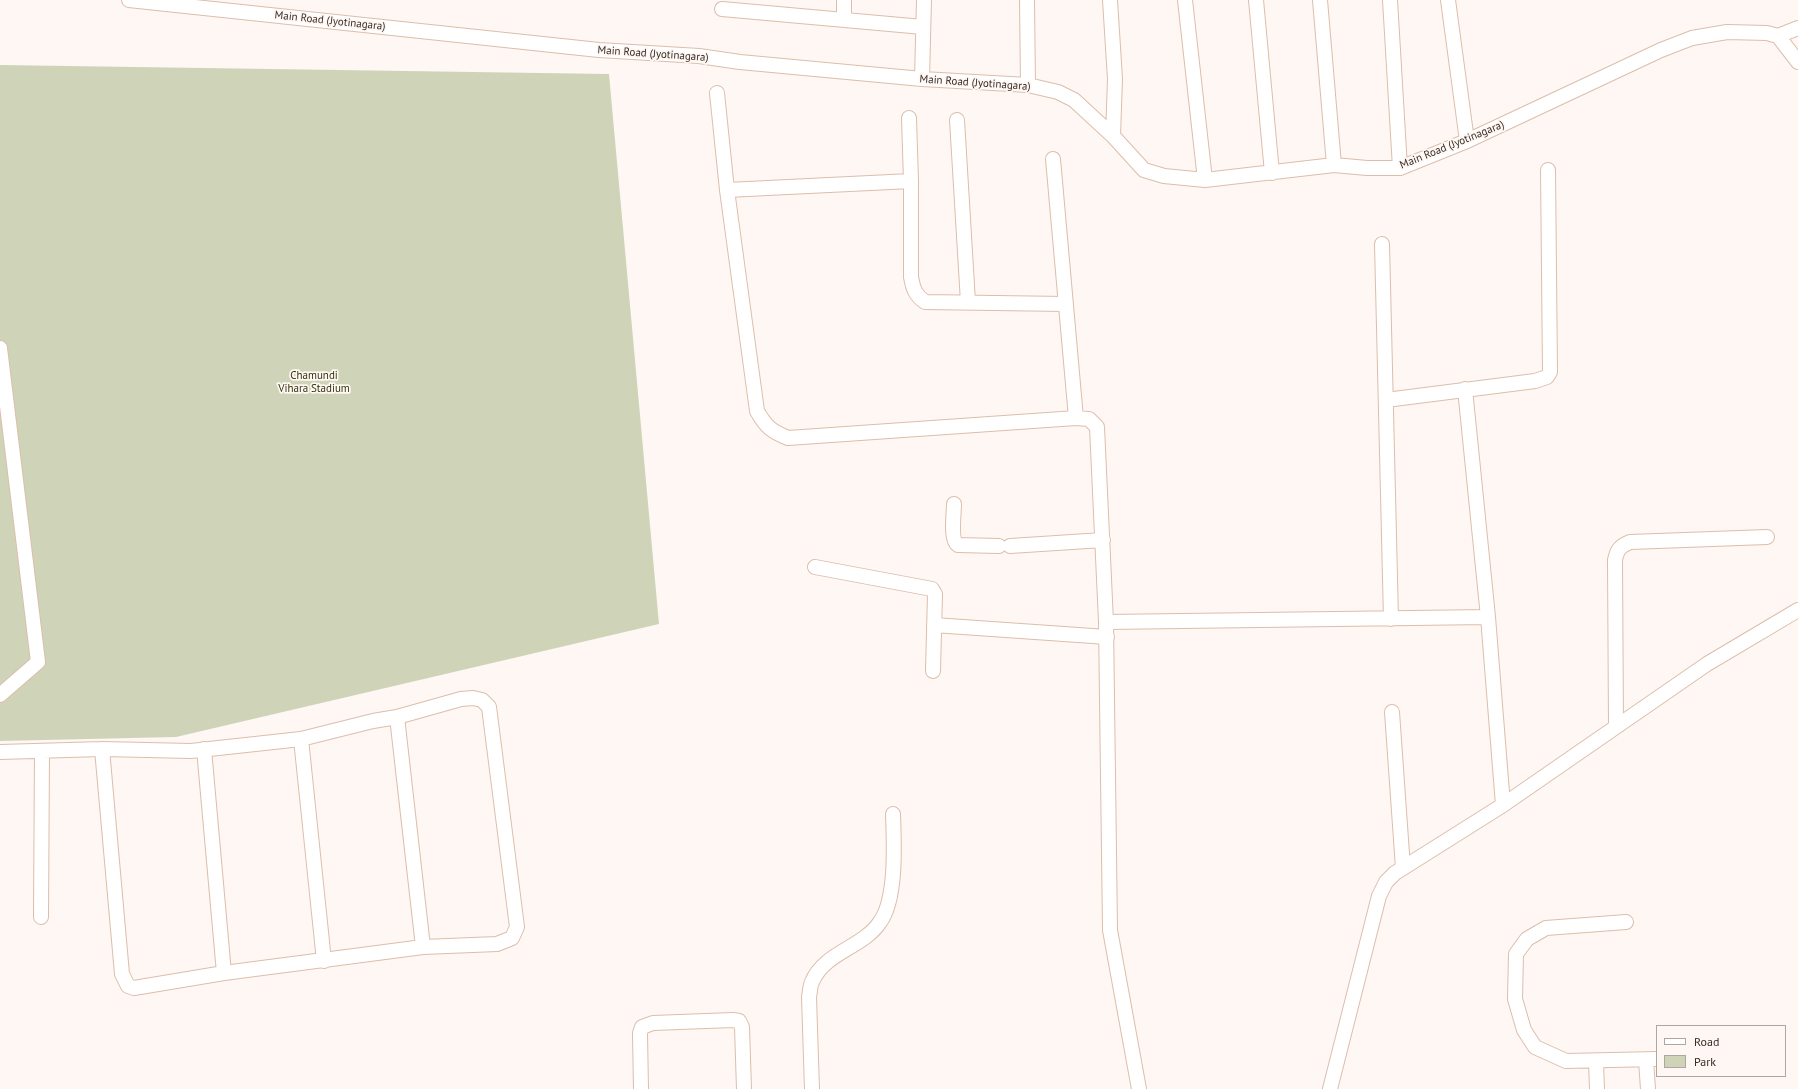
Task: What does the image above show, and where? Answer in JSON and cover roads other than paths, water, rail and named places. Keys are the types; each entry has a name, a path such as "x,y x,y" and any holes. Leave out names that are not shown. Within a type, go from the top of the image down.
{"street":[{"name":"Main Road (Jyotinagara)","path":"129,0 599,50 699,56 740,62 922,79 1028,85 1066,94 1113,136 1144,170 1164,176 1205,180 1334,165 1367,168 1400,168 1467,141 1661,50 1692,38 1727,32 1766,33 1778,36"},
{"path":"844,0 844,20"},
{"path":"922,79 924,0"},
{"path":"1027,0 1028,85"},
{"path":"1110,0 1115,79 1113,136"},
{"path":"1185,0 1205,180"},
{"path":"1256,0 1272,173"},
{"path":"1320,0 1334,165"},
{"path":"1390,0 1400,168"},
{"path":"1448,0 1467,141"},
{"path":"722,9 762,6 844,20 923,27"},
{"path":"1798,28 1778,36 1798,62"},
{"path":"717,93 727,190 757,411 765,424 774,432 788,438 1076,418 1089,419 1097,427 1107,637 1110,930 1139,1089"},
{"path":"909,118 911,181 911,277 913,290 918,297 924,302 1065,304"},
{"path":"957,120 968,302"},
{"path":"1054,159 1065,304 1076,418"},
{"path":"1386,400 1534,381 1547,377 1550,372 1548,170"},
{"path":"727,190 911,181"},
{"path":"1382,244 1391,619"},
{"path":"0,348 7,447 38,662 0,695"},
{"path":"1465,389 1488,617 1503,805"},
{"path":"954,504 954,538 955,543 958,545 1004,546 1103,540"},
{"path":"1616,727 1616,552 1621,546 1630,542 1767,537"},
{"path":"815,567 930,588 935,594 933,671"},
{"path":"1330,1089 1379,896 1386,882 1403,868 1503,805 1707,664 1798,610"},
{"path":"1106,622 1488,617"},
{"path":"934,625 1107,637"},
{"path":"0,752 102,749 191,751 301,739 373,721 397,717 461,698 482,700 488,707 517,927 512,938 497,944 423,947 224,974 134,988 128,986 124,981 102,749"},
{"path":"1392,712 1403,868"},
{"path":"397,717 423,947"},
{"path":"301,739 324,961"},
{"path":"204,749 224,974"},
{"path":"41,917 42,751"},
{"path":"812,1089 809,997 812,982 822,966 868,936 881,922 887,907 894,858 893,814"},
{"path":"1626,922 1546,928 1527,939 1516,954 1515,1000 1524,1030 1535,1047 1566,1061 1596,1062 1652,1060 1648,1089"},
{"path":"641,1089 640,1033 642,1027 653,1023 733,1020 739,1021 742,1027 744,1089"},
{"path":"1596,1062 1597,1089"}],"park label":[{"name":"Chamundi Vihara Stadium","path":"314,382"}]}
